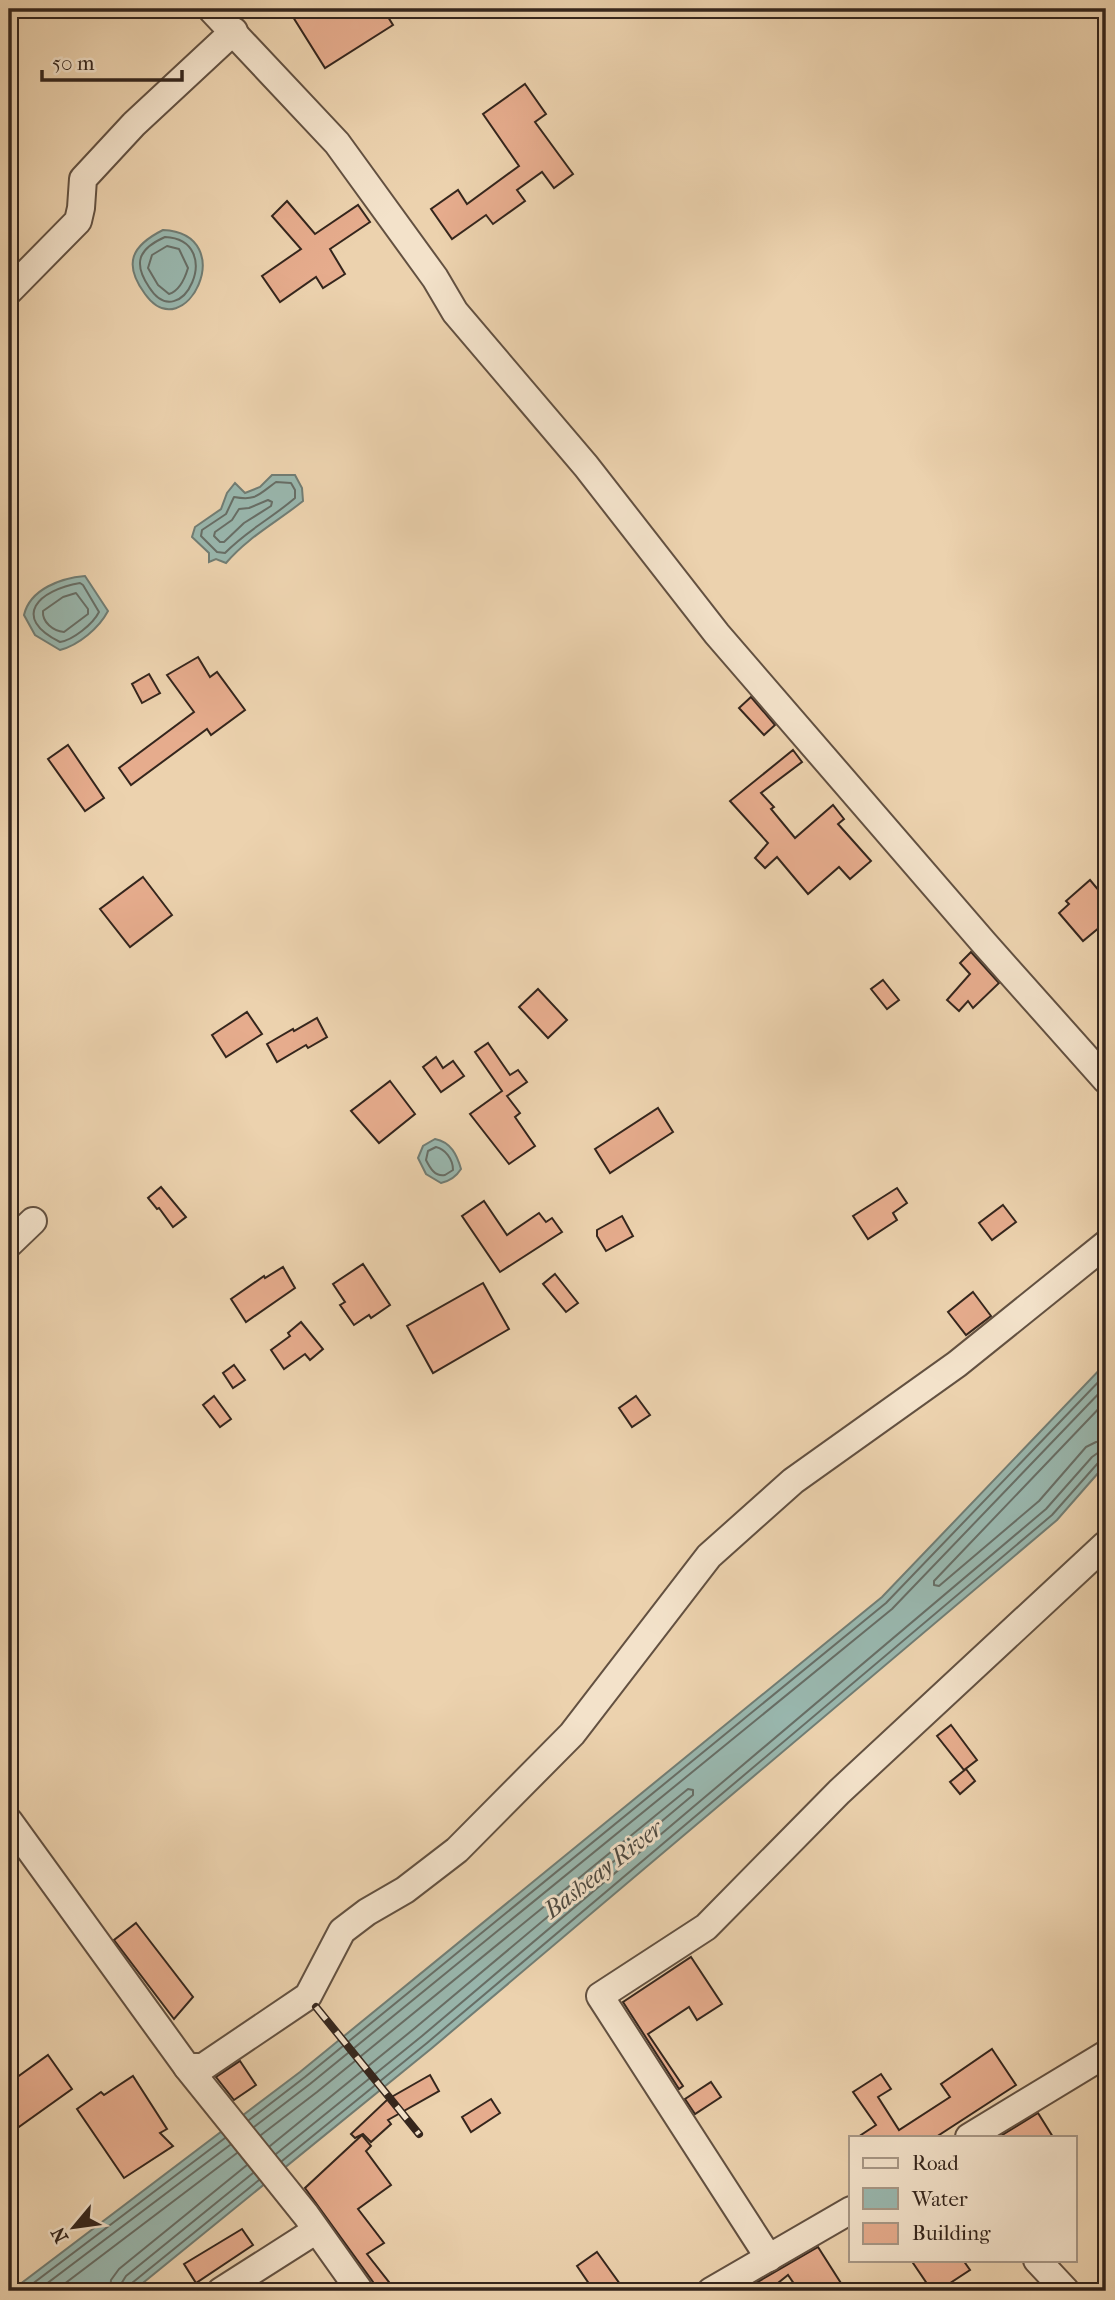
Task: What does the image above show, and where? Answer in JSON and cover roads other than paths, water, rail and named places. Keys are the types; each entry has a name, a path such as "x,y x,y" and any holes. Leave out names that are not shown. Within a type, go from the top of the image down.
{"street":[{"path":"211,9 337,142 435,278 455,312 586,466 717,634 1106,1080"},
{"path":"9,291 78,221 82,178 134,124 234,31"},
{"path":"9,1244 33,1221"},
{"path":"192,2072 308,1996 342,1931 367,1912 405,1890 457,1850 572,1734 718,1547 793,1481 957,1364 1106,1244"},
{"path":"769,2258 600,1996 706,1927 849,1782 1106,1545"},
{"path":"9,1821 192,2072 360,2291"},
{"path":"971,2136 1106,2054"},
{"path":"711,2291 849,2211"},
{"path":"221,2291 310,2223"},
{"path":"1039,2262 1066,2291"}],"water":[{"path":"163,230 187,236 199,250 203,267 199,284 189,299 176,308 160,307 145,294 134,274 137,249"},
{"path":"272,475 295,475 302,488 303,501 253,537 226,563 216,559 209,562 209,553 192,537 195,527 221,509 227,493 235,483 245,493 260,487"},
{"path":"85,576 108,611 88,635 60,650 35,635 24,615 27,606 48,586"},
{"path":"435,1139 453,1150 461,1169 452,1178 441,1183 426,1174 418,1158 423,1146"},
{"name":"Basheay River","path":"1106,1363 1106,1464 1057,1520 432,2048 133,2291 11,2291 300,2072 882,1597"}],"railway":[{"path":"316,2007 419,2134"}]}
